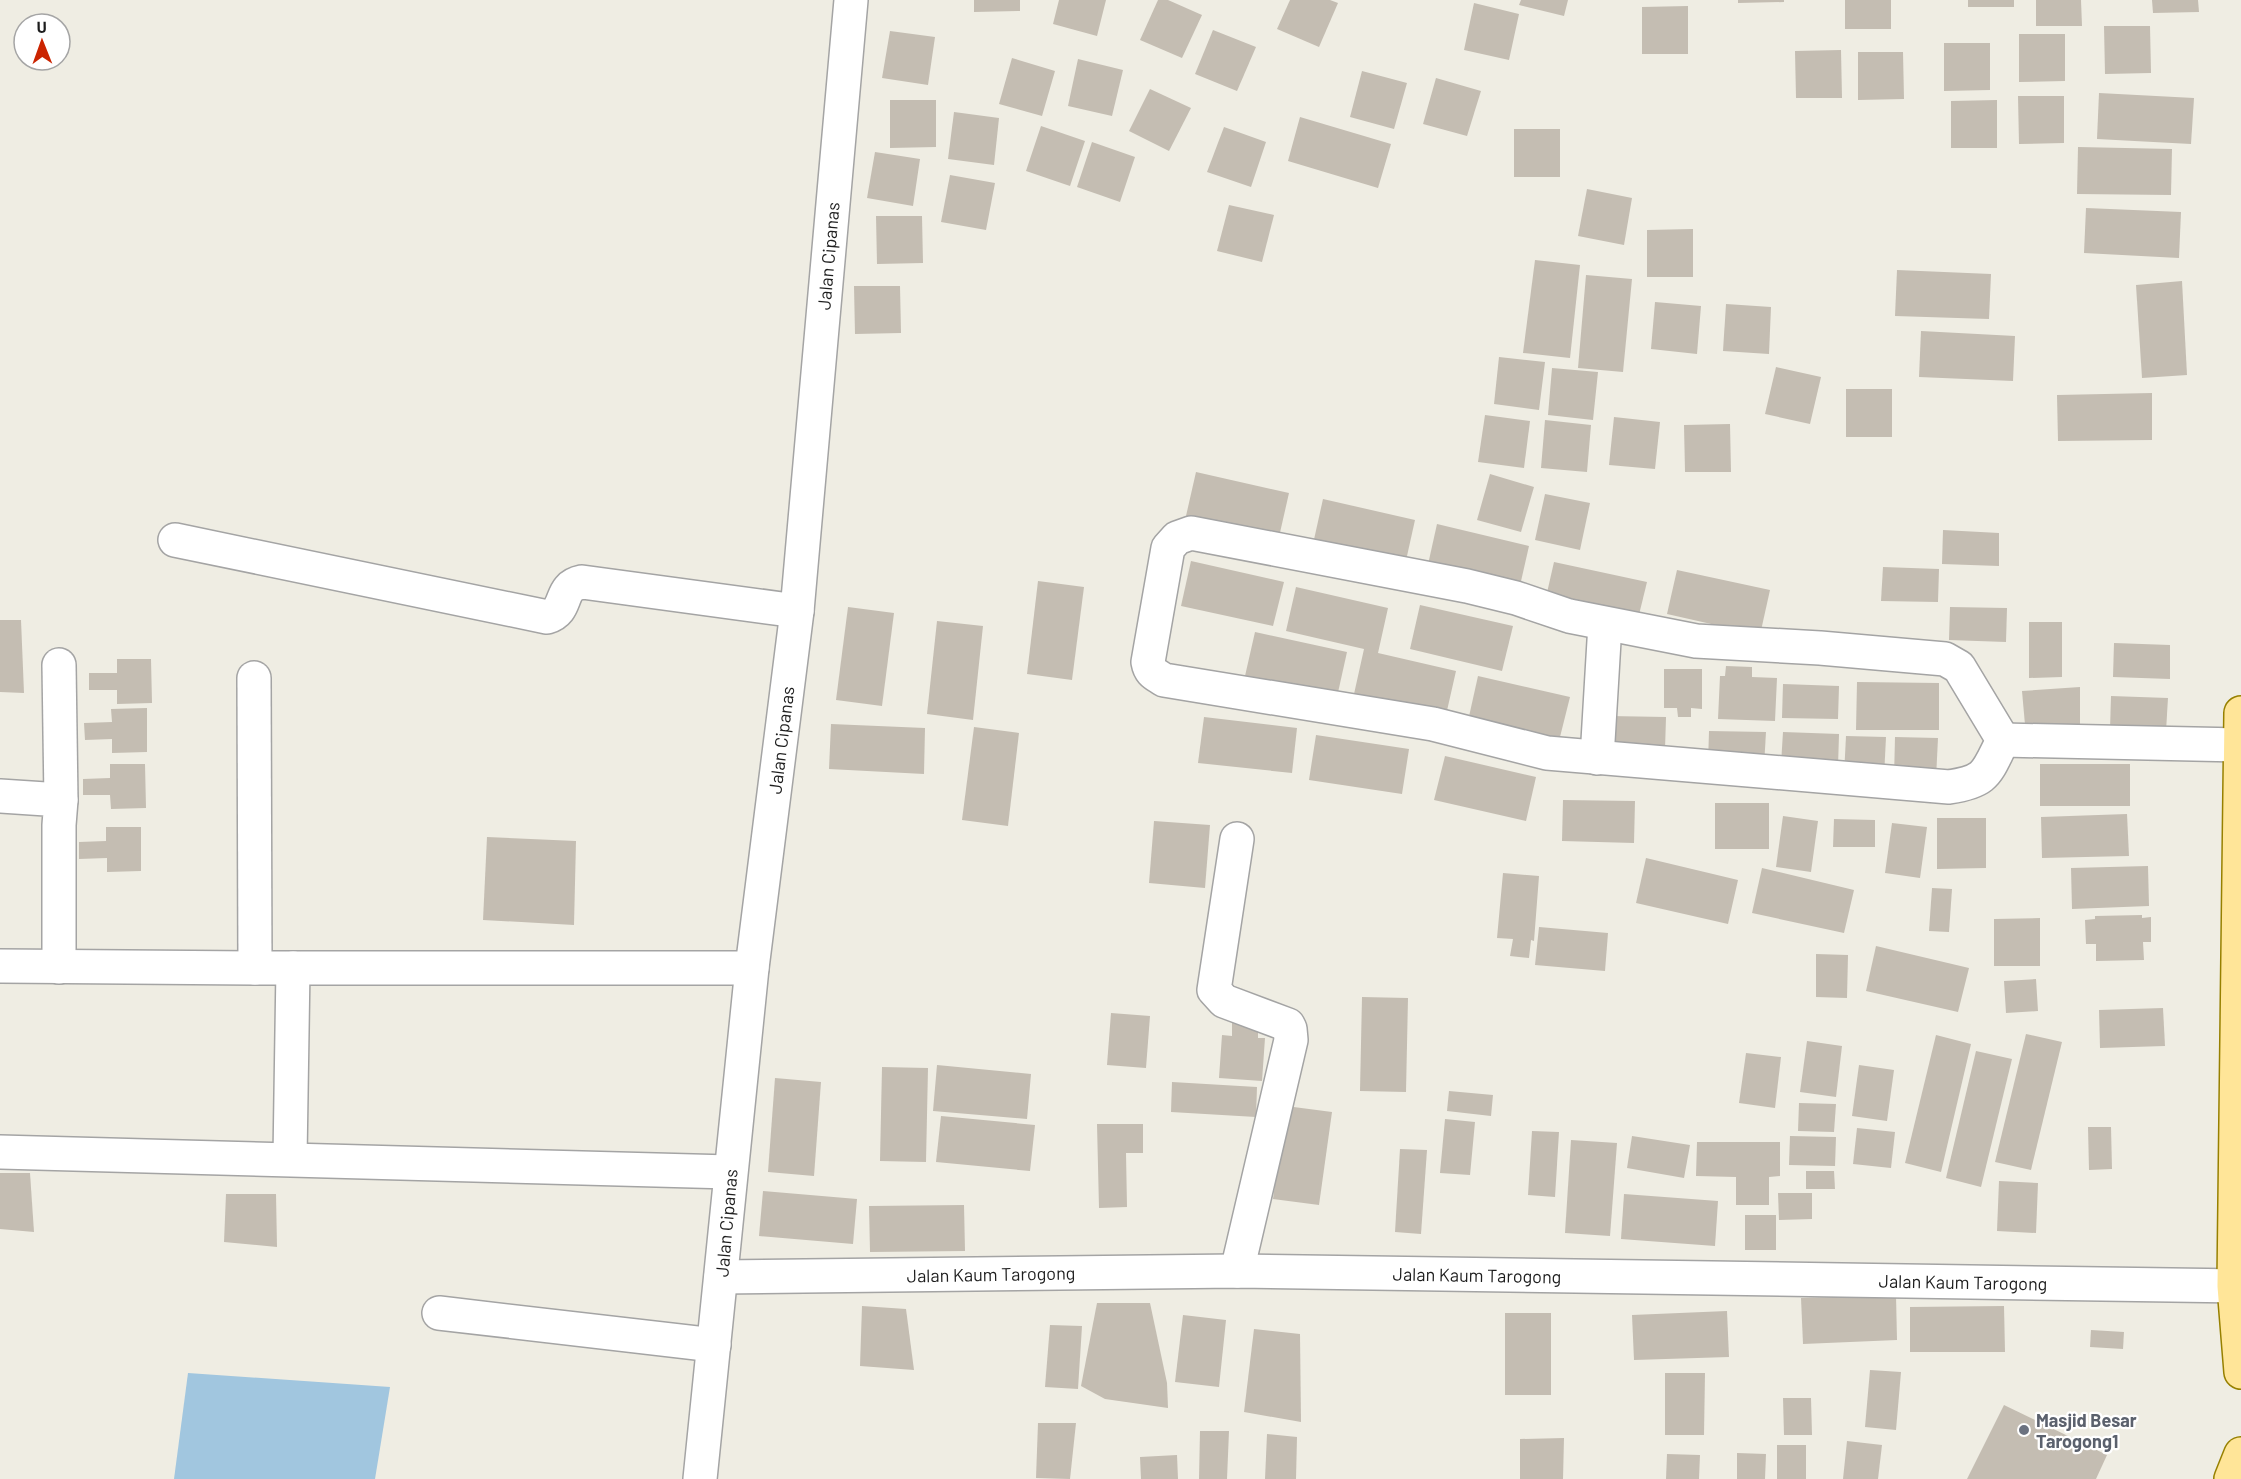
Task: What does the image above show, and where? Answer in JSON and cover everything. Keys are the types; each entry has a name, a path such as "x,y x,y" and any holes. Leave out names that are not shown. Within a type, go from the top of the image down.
{"main road":[{"path":"2241,713 2238,1286 2241,1372"},
{"path":"2231,1479 2241,1454"}],"street":[{"name":"Jalan Cipanas","path":"700,1479 752,968 797,611 851,0"},
{"path":"1191,533 1467,586 1516,598 1569,616 1696,641 1945,659 1959,667 2003,740 1985,773 1978,780 1949,787 1597,758 1547,753 1432,724 1164,680 1154,675 1149,669 1148,662 1168,548 1177,538 1191,533"},
{"path":"175,540 548,617 555,615 561,609 566,590 573,584 582,582 797,611"},
{"path":"1597,758 1605,624"},
{"path":"59,665 61,800 59,967"},
{"path":"254,678 255,968"},
{"path":"2003,740 2240,745"},
{"path":"0,796 61,800"},
{"path":"1237,838 1214,990 1224,1001 1284,1023 1290,1029 1291,1040 1237,1271"},
{"path":"0,966 752,968"},
{"path":"290,1158 293,968"},
{"path":"0,1152 290,1158 730,1172"},
{"name":"Jalan Kaum Tarogong","path":"721,1277 1237,1271 2238,1286"},
{"path":"439,1313 714,1345"}],"water":[{"path":"188,1373 390,1387 375,1479 174,1479"}],"building":[{"path":"974,0 1020,0 1020,11 974,12"},
{"path":"1059,0 1106,0 1097,36 1053,24"},
{"path":"1158,0 1168,0 1202,15 1182,58 1140,40"},
{"path":"1290,0 1330,0 1338,3 1319,47 1277,29"},
{"path":"1521,0 1568,0 1564,16 1519,5"},
{"path":"1738,0 1784,0 1784,2 1738,3"},
{"path":"1845,0 1891,0 1891,29 1845,29"},
{"path":"1968,0 2014,0 2014,7 1968,7"},
{"path":"2036,0 2081,0 2082,26 2036,26"},
{"path":"2152,0 2198,0 2199,12 2153,13"},
{"path":"1474,3 1519,14 1509,60 1464,50"},
{"path":"1688,6 1688,54 1642,54 1642,7"},
{"path":"2104,26 2150,26 2151,73 2105,74"},
{"path":"1213,30 1256,47 1237,91 1195,74"},
{"path":"890,31 935,37 928,85 882,78"},
{"path":"2019,34 2065,34 2065,81 2019,82"},
{"path":"1944,43 1990,43 1990,90 1944,91"},
{"path":"1841,50 1842,98 1796,98 1795,51"},
{"path":"1858,52 1903,52 1904,99 1858,100"},
{"path":"1012,58 1055,71 1042,116 999,104"},
{"path":"1078,59 1123,70 1112,116 1068,106"},
{"path":"1362,71 1407,83 1394,129 1350,117"},
{"path":"1436,78 1481,91 1467,136 1423,124"},
{"path":"1150,89 1191,108 1169,151 1129,131"},
{"path":"2099,93 2194,98 2191,144 2097,139"},
{"path":"2018,96 2064,96 2064,143 2019,144"},
{"path":"890,100 936,100 936,147 890,148"},
{"path":"1997,100 1997,148 1951,148 1951,101"},
{"path":"954,112 999,118 994,165 948,159"},
{"path":"1300,117 1391,144 1378,188 1288,161"},
{"path":"1041,126 1085,141 1070,186 1026,171"},
{"path":"1224,127 1266,142 1251,187 1207,172"},
{"path":"1514,129 1560,129 1560,177 1514,177"},
{"path":"1092,142 1135,157 1120,202 1077,187"},
{"path":"2078,147 2172,149 2171,195 2077,194"},
{"path":"875,152 920,159 913,206 867,198"},
{"path":"950,175 995,183 986,230 941,222"},
{"path":"1587,189 1632,198 1624,245 1578,236"},
{"path":"1229,205 1274,215 1262,262 1217,251"},
{"path":"2086,208 2181,212 2179,258 2084,253"},
{"path":"876,216 922,216 923,263 877,264"},
{"path":"1693,229 1693,277 1647,277 1647,230"},
{"path":"1535,260 1580,265 1570,358 1523,353"},
{"path":"1897,270 1991,274 1989,319 1895,316"},
{"path":"1586,275 1632,279 1623,372 1578,368"},
{"path":"2182,281 2187,375 2142,378 2136,285"},
{"path":"854,286 900,286 901,333 855,334"},
{"path":"1655,302 1701,306 1697,354 1651,349"},
{"path":"1726,304 1771,307 1769,354 1723,351"},
{"path":"1921,331 2015,336 2013,381 1919,377"},
{"path":"1499,357 1545,362 1539,410 1494,404"},
{"path":"1776,367 1821,377 1810,424 1765,414"},
{"path":"1552,368 1598,372 1593,420 1548,415"},
{"path":"1846,389 1892,389 1892,437 1846,437"},
{"path":"2152,393 2152,440 2058,441 2057,395"},
{"path":"1485,415 1530,421 1524,468 1478,462"},
{"path":"1614,417 1660,422 1655,469 1609,465"},
{"path":"1545,420 1591,425 1587,472 1541,468"},
{"path":"1730,424 1731,472 1685,472 1684,425"},
{"path":"1196,472 1289,493 1279,537 1186,516"},
{"path":"1490,474 1534,487 1521,532 1477,520"},
{"path":"1545,494 1590,503 1580,550 1535,540"},
{"path":"1323,499 1415,520 1405,565 1313,544"},
{"path":"1437,524 1529,546 1519,590 1427,569"},
{"path":"1943,530 1999,533 1999,566 1942,564"},
{"path":"1191,561 1284,582 1273,626 1181,606"},
{"path":"1554,562 1647,582 1636,627 1544,606"},
{"path":"1883,567 1939,569 1938,602 1881,601"},
{"path":"1677,570 1770,590 1760,635 1667,614"},
{"path":"1038,581 1084,587 1072,680 1027,674"},
{"path":"1296,587 1388,608 1378,653 1456,671 1446,715 1354,694 1364,649 1286,631"},
{"path":"1420,605 1513,626 1502,671 1410,649"},
{"path":"848,607 894,613 882,706 836,700"},
{"path":"1950,607 2007,608 2006,642 1949,640"},
{"path":"0,620 21,620 24,693 0,692"},
{"path":"937,621 983,626 973,720 927,714"},
{"path":"2029,622 2062,622 2062,677 2029,678"},
{"path":"1255,632 1347,652 1337,697 1245,676"},
{"path":"2114,643 2170,645 2170,679 2113,677"},
{"path":"117,659 151,659 152,703 117,704 117,690 89,690 89,673 117,673"},
{"path":"1726,666 1752,667 1752,677 1777,678 1775,721 1718,719 1720,676 1725,676"},
{"path":"1664,669 1702,669 1702,709 1691,708 1691,717 1678,717 1677,708 1664,708"},
{"path":"1478,676 1570,697 1559,741 1468,721"},
{"path":"1857,682 1939,683 1939,730 1856,730"},
{"path":"1783,684 1839,686 1838,719 1782,718"},
{"path":"2080,687 2080,735 2026,736 2022,691"},
{"path":"2111,696 2168,698 2166,731 2110,730"},
{"path":"147,708 147,752 112,753 112,739 85,740 84,723 112,722 111,709"},
{"path":"1609,716 1666,717 1665,750 1608,749"},
{"path":"1204,717 1297,728 1292,773 1198,763"},
{"path":"831,724 925,728 924,774 829,769"},
{"path":"974,727 1019,733 1008,826 962,820"},
{"path":"1709,731 1766,732 1764,766 1708,764"},
{"path":"1783,732 1839,734 1838,767 1781,765"},
{"path":"1316,735 1409,749 1402,794 1309,780"},
{"path":"1846,736 1886,737 1884,777 1844,775"},
{"path":"1895,737 1938,738 1936,779 1894,779"},
{"path":"1445,756 1536,777 1526,821 1434,800"},
{"path":"110,764 145,764 146,808 111,809 110,795 83,795 83,779 110,778"},
{"path":"2040,764 2130,764 2130,806 2040,806"},
{"path":"1563,800 1635,801 1634,843 1562,841"},
{"path":"1715,803 1769,803 1769,849 1715,849"},
{"path":"2127,814 2129,856 2042,858 2041,817"},
{"path":"1783,816 1818,821 1811,872 1776,867"},
{"path":"1937,818 1986,818 1986,868 1937,869"},
{"path":"1834,819 1875,820 1875,847 1833,847"},
{"path":"1154,821 1210,825 1205,888 1149,883"},
{"path":"1892,823 1927,827 1920,878 1885,873"},
{"path":"106,827 141,827 141,871 107,872 107,858 79,859 79,842 106,841"},
{"path":"487,837 576,841 574,925 483,920"},
{"path":"1646,858 1738,880 1728,924 1636,903"},
{"path":"2148,866 2149,906 2072,909 2071,868"},
{"path":"1762,868 1854,890 1844,933 1752,913"},
{"path":"1503,873 1539,876 1534,941 1531,940 1529,958 1510,956 1513,939 1497,938"},
{"path":"1932,888 1952,889 1949,932 1929,931"},
{"path":"2142,915 2142,918 2151,917 2151,942 2143,942 2144,960 2096,961 2096,944 2086,944 2085,920 2095,919 2095,916"},
{"path":"2040,918 2040,966 1994,966 1994,919"},
{"path":"1539,927 1608,933 1605,971 1535,965"},
{"path":"1876,946 1969,968 1958,1012 1866,991"},
{"path":"1816,954 1848,955 1847,998 1816,997"},
{"path":"2036,979 2038,1011 2006,1013 2004,981"},
{"path":"1362,997 1408,998 1406,1092 1360,1091"},
{"path":"2163,1008 2165,1046 2100,1048 2099,1010"},
{"path":"1111,1013 1150,1016 1146,1068 1107,1065"},
{"path":"1232,1022 1258,1023 1258,1038 1265,1038 1262,1081 1219,1078 1222,1035 1232,1036"},
{"path":"2026,1034 2062,1042 2031,1170 1995,1162"},
{"path":"1936,1035 1971,1044 1941,1172 1905,1163"},
{"path":"1807,1041 1842,1046 1836,1097 1800,1092"},
{"path":"1976,1051 2012,1059 1981,1187 1946,1178"},
{"path":"1746,1053 1781,1057 1775,1108 1739,1103"},
{"path":"937,1065 1031,1074 1027,1119 933,1111"},
{"path":"1859,1065 1894,1070 1887,1121 1852,1116"},
{"path":"882,1067 928,1068 926,1162 880,1161"},
{"path":"775,1078 821,1082 814,1176 768,1172"},
{"path":"1172,1082 1257,1087 1256,1117 1171,1112"},
{"path":"1449,1091 1493,1095 1491,1116 1447,1111"},
{"path":"1799,1103 1836,1104 1834,1132 1798,1131"},
{"path":"1286,1106 1332,1112 1319,1205 1273,1199"},
{"path":"941,1116 1035,1125 1030,1171 936,1162"},
{"path":"1445,1119 1475,1122 1470,1175 1440,1173"},
{"path":"1097,1124 1143,1124 1143,1153 1126,1153 1127,1207 1099,1208"},
{"path":"2088,1127 2111,1127 2112,1169 2089,1170"},
{"path":"1857,1128 1895,1132 1891,1168 1853,1164"},
{"path":"1532,1131 1559,1132 1555,1197 1528,1195"},
{"path":"1632,1136 1690,1145 1684,1178 1627,1168"},
{"path":"1790,1136 1836,1137 1835,1166 1789,1165"},
{"path":"1571,1140 1617,1143 1610,1236 1565,1233"},
{"path":"1697,1142 1780,1142 1780,1176 1769,1177 1769,1205 1736,1205 1736,1177 1696,1176"},
{"path":"1400,1149 1427,1150 1421,1234 1395,1232"},
{"path":"1806,1171 1834,1171 1835,1189 1806,1189"},
{"path":"0,1173 30,1173 34,1232 0,1229"},
{"path":"1999,1181 2038,1183 2036,1233 1997,1231"},
{"path":"763,1191 857,1199 853,1244 759,1236"},
{"path":"1778,1193 1812,1193 1812,1219 1779,1220"},
{"path":"226,1194 276,1194 277,1247 224,1242"},
{"path":"1624,1194 1718,1201 1715,1246 1621,1239"},
{"path":"964,1205 965,1251 870,1252 869,1206"},
{"path":"1745,1215 1776,1215 1776,1250 1745,1250"},
{"path":"1896,1295 1897,1340 1803,1344 1801,1298"},
{"path":"1097,1303 1150,1303 1167,1383 1168,1408 1105,1399 1081,1386"},
{"path":"862,1306 906,1309 914,1370 860,1366"},
{"path":"2004,1306 2005,1352 1910,1352 1910,1307"},
{"path":"1727,1311 1729,1357 1634,1360 1632,1315"},
{"path":"1505,1313 1551,1313 1551,1395 1505,1395"},
{"path":"1183,1315 1226,1320 1219,1387 1175,1382"},
{"path":"1050,1325 1082,1326 1078,1389 1045,1387"},
{"path":"1254,1329 1300,1334 1301,1422 1244,1412"},
{"path":"2091,1330 2124,1332 2123,1349 2090,1347"},
{"path":"1870,1370 1901,1372 1896,1430 1865,1427"},
{"path":"1665,1373 1705,1373 1704,1435 1665,1435"},
{"path":"1783,1398 1811,1398 1812,1435 1784,1435"},
{"name":"Masjid Besar Tarogong1","path":"2004,1405 2107,1455 2096,1479 1967,1479"},
{"path":"1038,1423 1076,1423 1070,1479 1036,1478"},
{"path":"1200,1431 1229,1431 1227,1479 1199,1479"},
{"path":"1267,1434 1297,1437 1296,1479 1265,1479"},
{"path":"1564,1438 1563,1479 1520,1479 1520,1439"},
{"path":"1847,1441 1882,1445 1878,1479 1843,1479"},
{"path":"1777,1445 1806,1445 1806,1479 1777,1479"},
{"path":"1737,1453 1766,1454 1765,1479 1737,1479"},
{"path":"1667,1454 1700,1455 1699,1479 1666,1479"},
{"path":"1177,1455 1178,1479 1141,1479 1140,1457"}],"place":[{"name":"Masjid Besar Tarogong1","path":"2024,1430"}]}
